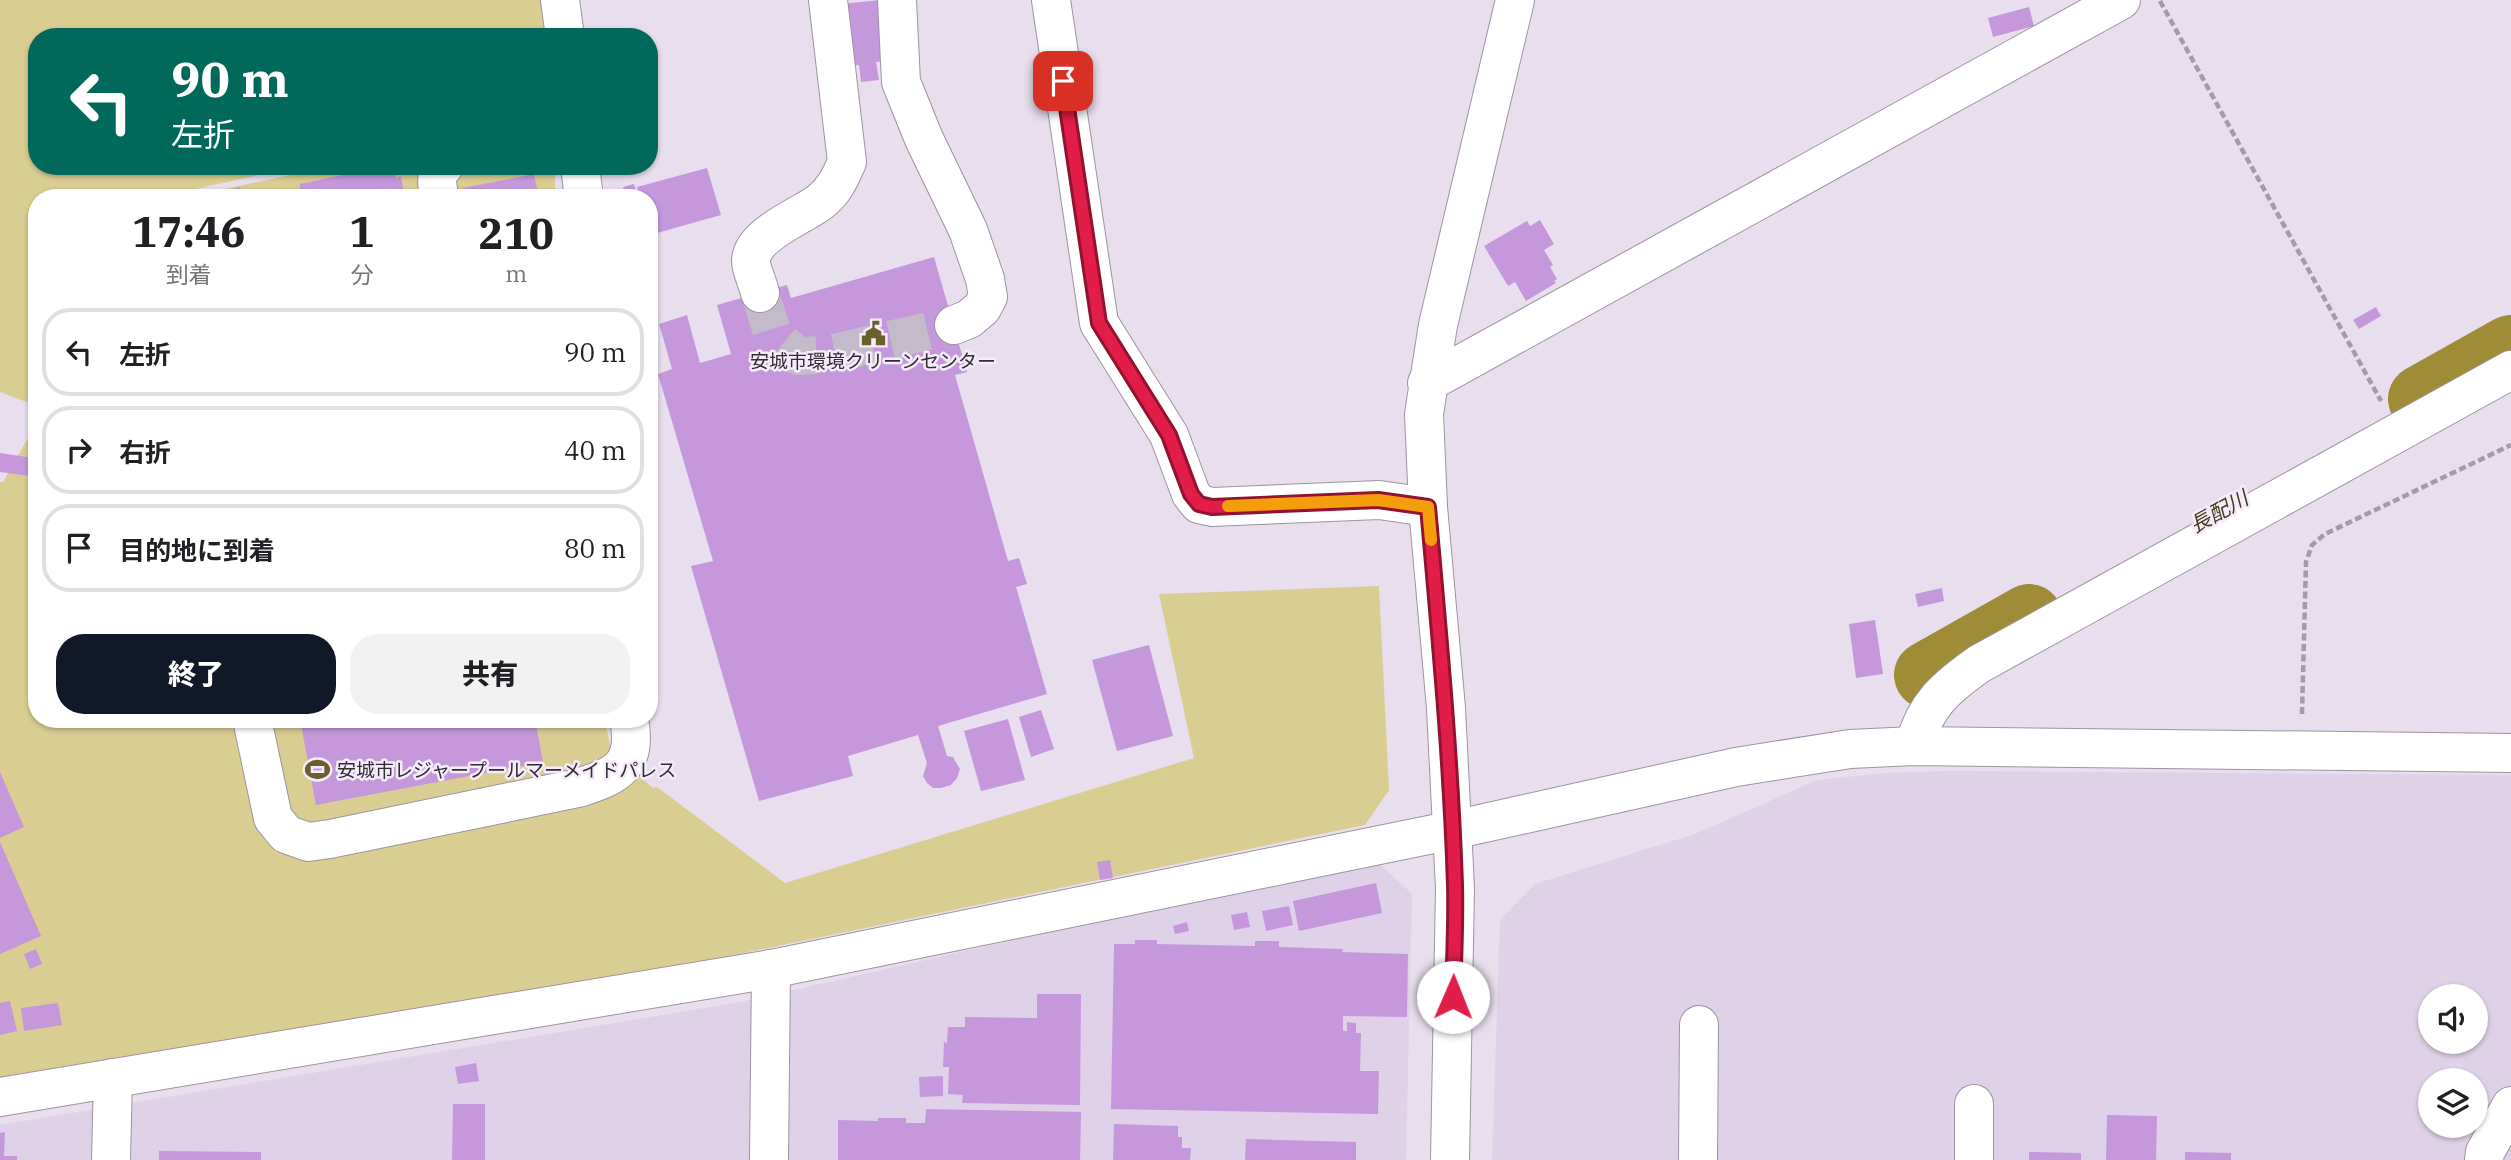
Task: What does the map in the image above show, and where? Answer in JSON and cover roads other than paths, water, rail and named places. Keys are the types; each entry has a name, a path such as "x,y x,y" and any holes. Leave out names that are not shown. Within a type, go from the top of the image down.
{"street":[{"path":"560,0 564,28"},
{"path":"760,293 751,261 756,246 772,232 820,202 837,185 847,162 828,0"},
{"path":"897,0 901,82 924,139 968,230 985,279 988,297 982,308 969,319 954,326"},
{"path":"1051,0 1099,323 1169,435 1191,494 1199,504 1212,507 1378,500 1428,507"},
{"path":"1450,1160 1455,888 1453,830 1424,424 1427,383 1438,325 1516,0"},
{"path":"1427,383 2121,0"},
{"path":"1914,746 1928,710 1947,687 1979,664 2511,370"},
{"path":"254,728 273,818 286,834 308,842 578,788 607,779 621,768 629,753 630,728"},
{"path":"0,1097 771,969 1453,830 1736,767 1850,749 1914,746 2511,753"},
{"path":"769,1160 771,969"},
{"path":"1698,1160 1699,1026"},
{"path":"111,1160 113,1079"},
{"path":"1973,1160 1974,1104"},
{"path":"2484,1160 2485,1152 2511,1106"}],"waterway":[{"name":"長配川","path":"2422,399 2511,349"},
{"name":"長配川","path":"1928,675 2029,618"}],"tunnel":[{"path":"760,293 773,335 798,356 825,355 954,325"}],"place":[{"name":"安城市環境クリーンセンター","path":"873,333"},
{"name":"安城市レジャープールマーメイドパレス","path":"317,770"}]}
